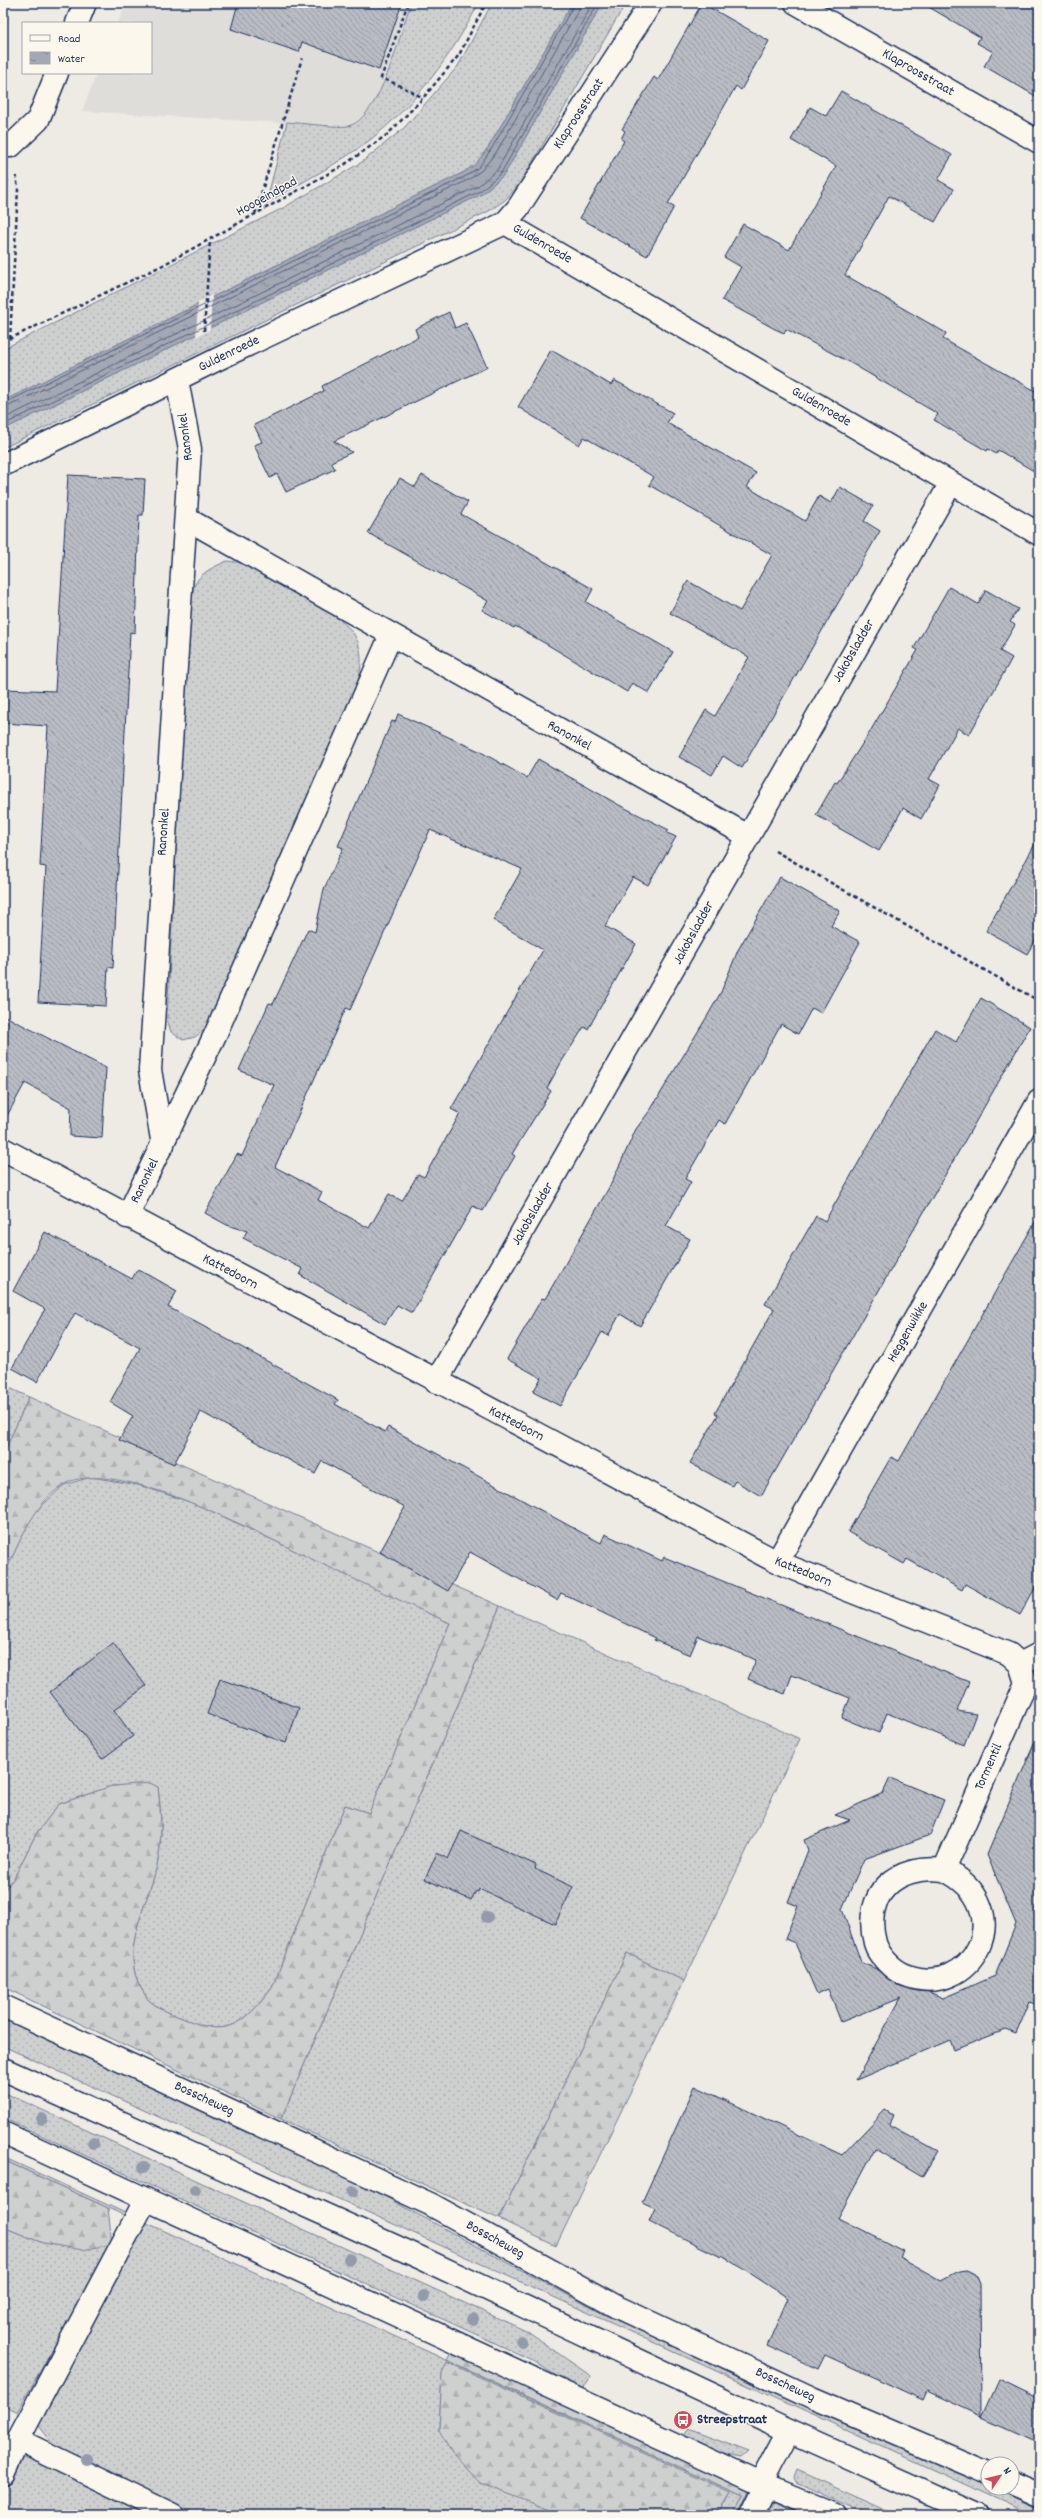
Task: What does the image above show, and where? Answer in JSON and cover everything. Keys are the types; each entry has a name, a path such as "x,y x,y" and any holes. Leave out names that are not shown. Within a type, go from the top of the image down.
{"street":[{"path":"77,22 85,3"},
{"name":"Klaproosstraat","path":"505,222 518,208 651,3"},
{"name":"Klaproosstraat","path":"796,3 1039,142"},
{"path":"7,146 38,120 57,74"},
{"name":"Guldenroede","path":"3,465 202,367 505,222 1039,534"},
{"name":"Ranonkel","path":"163,1145 150,1070 165,820 187,519 190,449 177,380"},
{"name":"Jakobsladder","path":"436,1382 952,482"},
{"name":"Ranonkel","path":"187,519 391,636 748,836"},
{"name":"Ranonkel","path":"127,1217 215,1035 391,636"},
{"name":"Heggenwikke","path":"777,1562 1039,1102"},
{"name":"Kattedoorn","path":"3,1149 436,1382 777,1562 1009,1654 1020,1664"},
{"path":"1020,1664 1039,1654"},
{"name":"Tormentil","path":"944,1870 1026,1683 1020,1664"},
{"path":"926,1868 944,1870 961,1878 974,1890 982,1906 984,1924 981,1942 973,1958 961,1969 946,1977 930,1980 913,1978 898,1971 885,1960 876,1946 872,1930 873,1912 880,1894 892,1880 914,1870 926,1868"},
{"name":"Bosscheweg","path":"3,2006 430,2204 631,2313 812,2398 980,2470"},
{"path":"3,2069 421,2258 789,2431 977,2515"},
{"path":"3,2133 764,2485 835,2515"},
{"path":"3,2473 18,2440 146,2199"},
{"path":"752,2515 789,2431"},
{"path":"18,2440 173,2515"},
{"path":"1020,2487 1039,2495"}],"path":[{"path":"408,3 381,78 401,86 423,98"},
{"name":"Hoogeindpad","path":"3,342 210,240 344,165 388,134 423,98 459,55 486,3"},
{"path":"255,215 302,58"},
{"path":"7,146 18,189 10,339"},
{"path":"202,367 210,240"},
{"path":"3,490 3,522"},
{"path":"748,836 1039,1001"}],"shaded area":[{"path":"126,3 411,3 377,100 364,116 346,127 82,111 97,74 152,74 152,22 118,22"}],"green space":[{"path":"411,3 479,3 457,41 432,77 387,126 345,157 266,203 287,122 329,126 348,126 360,120 370,108 388,73"},
{"path":"492,3 626,3 519,185 505,200 489,211 3,448 3,349 283,208 362,162 404,128 458,66"},
{"path":"3,179 8,179 3,289"},
{"path":"227,561 246,563 259,569 320,605 346,625 357,639 361,666 357,686 207,1028 195,1037 183,1040 171,1032 167,1019 188,610 192,591 198,579 209,570"},
{"path":"3,1385 29,1397 3,1455"},
{"path":"29,1397 500,1606 281,2119 3,1987 3,1892 14,1878 36,1834 59,1804 112,1786 150,1783 158,1787 161,1816 159,1855 153,1880 137,1928 133,1960 135,1975 148,2000 161,2009 172,2014 208,2027 220,2028 240,2022 256,2007 272,1988 345,1805 369,1813 450,1623 190,1502 152,1489 117,1480 86,1478 63,1485 52,1494 34,1515 3,1577 3,1455"},
{"path":"91,1477 138,1485 196,1504 450,1623 369,1813 345,1805 272,1988 248,2015 240,2022 230,2026 220,2028 208,2027 161,2009 147,1998 135,1975 133,1960 137,1928 153,1880 159,1855 161,1816 158,1787 112,1786 59,1804 36,1834 14,1878 3,1892 3,1577 31,1516 64,1485"},
{"path":"500,1606 800,1739 684,1981 627,1953 499,2219 281,2119"},
{"path":"627,1953 684,1981 556,2246 499,2219"},
{"path":"3,2019 343,2174 605,2315 980,2482 980,2491 3,2046"},
{"path":"3,2092 526,2331 591,2376 581,2392 532,2360 3,2118"},
{"path":"3,2157 743,2496 734,2515 718,2515 730,2493 442,2373 439,2430 563,2515 198,2515 58,2450 39,2426 39,2415 143,2224 3,2160"},
{"path":"3,2160 108,2208 112,2244 83,2250 43,2243 3,2227"},
{"path":"3,2227 43,2243 112,2244 17,2412 3,2405"},
{"path":"452,2351 748,2489 748,2494 738,2515 734,2515 743,2496 447,2360"},
{"path":"447,2362 730,2492 718,2515 563,2515 480,2483 452,2453 439,2430 442,2373"},
{"path":"688,2429 749,2452 742,2458 715,2452 683,2439"},
{"path":"3,2442 24,2451 165,2515 3,2515"},
{"path":"797,2470 898,2515 868,2515 796,2482 794,2478"},
{"path":"990,2496 1011,2496 1039,2509 1039,2515 1032,2515"},
{"path":"774,2501 806,2515 766,2515"}],"water":[{"path":"572,3 603,3 504,175 482,194 3,430 3,401 464,172 476,164 489,146"}],"pier":[{"path":"212,295 210,330 196,337 198,302"}],"building":[{"path":"238,3 402,3 379,70 302,42 299,52 231,29"},
{"path":"702,3 769,41 741,90 736,86 668,204 674,207 647,256 580,218 624,141 621,139 625,131 622,129 654,77 658,80"},
{"path":"922,3 1039,3 1039,98 984,66 993,52 977,43 980,37"},
{"path":"841,91 952,155 938,180 954,189 935,222 889,196 845,275 946,333 943,339 1039,393 1039,474 998,450 996,454 988,449 987,451 934,420 938,414 849,362 786,329 784,333 775,329 722,300 741,267 724,257 743,224 789,250 836,166 791,140 810,107 826,116"},
{"path":"449,312 455,328 466,323 487,367 334,441 352,452 331,462 335,469 286,492 277,474 270,478 254,445 262,442 254,425 324,391 322,386 418,337 415,329"},
{"path":"551,350 611,385 614,380 673,413 667,423 756,473 747,487 805,521 819,496 831,503 840,487 873,506 864,521 880,531 742,768 723,756 712,775 679,757 706,710 715,716 749,657 670,613 688,581 740,611 772,555 649,485 654,477 584,437 579,445 518,407"},
{"path":"68,475 145,479 143,515 139,515 135,633 130,632 113,968 108,967 106,1006 38,1002 46,867 40,866 48,726 3,723 3,689 55,691"},
{"path":"422,475 468,502 461,514 593,589 586,602 673,652 649,693 632,683 627,692 515,626 514,628 482,610 488,601 368,533 400,478 415,487"},
{"path":"949,587 978,604 986,590 1018,609 1010,622 1015,625 1000,651 1012,658 969,735 958,728 929,779 940,785 921,819 903,808 879,851 816,815 835,782 837,783 868,735 918,650 914,648"},
{"path":"398,714 479,751 527,778 538,759 619,805 669,830 667,833 676,837 648,885 633,877 605,926 636,944 588,1029 584,1027 562,1061 547,1088 551,1091 512,1154 515,1156 483,1211 473,1206 412,1313 397,1305 385,1324 300,1275 303,1269 243,1238 247,1231 227,1225 205,1213 237,1154 242,1156 274,1085 239,1070 269,1003 273,1004 308,929 315,932 324,889 343,848 338,846 392,721 395,722","holes":["430,830 522,869 493,920 543,950 451,1109 460,1114 424,1177 418,1174 402,1201 389,1194 369,1228 318,1200 322,1192 275,1167 346,1008 350,1010"]},
{"path":"1039,837 1039,934 1027,954 986,931"},
{"path":"780,877 840,911 831,926 860,942 821,1013 812,1008 798,1034 781,1024 725,1124 719,1120 685,1179 691,1182 666,1226 690,1239 640,1326 620,1314 608,1336 602,1332 560,1406 533,1392 541,1378 507,1359 542,1298 545,1299 611,1184 636,1129 651,1109 708,1015 721,992 738,950"},
{"path":"981,998 1030,1027 761,1496 735,1481 732,1486 690,1463 718,1415 715,1413 774,1309 765,1304 816,1216 825,1221 935,1029 956,1042"},
{"path":"3,1015 106,1068 102,1138 70,1136 71,1108 25,1083 3,1123"},
{"path":"1039,1215 1039,1581 1020,1615 965,1584 962,1590 907,1559 904,1564 848,1532 891,1457 899,1461"},
{"path":"45,1232 132,1279 137,1270 149,1275 177,1291 168,1307 338,1400 335,1404 385,1432 388,1427 601,1543 605,1534 662,1561 664,1557 969,1682 957,1711 976,1714 964,1745 887,1713 879,1733 842,1718 850,1698 792,1675 785,1694 748,1679 756,1660 698,1636 690,1655 654,1640 655,1638 561,1593 557,1600 470,1552 448,1591 380,1552 405,1507 322,1461 315,1474 201,1412 174,1464 119,1440 133,1416 110,1402 140,1348 75,1313 37,1382 12,1368 45,1309 13,1291"},
{"path":"113,1643 146,1686 114,1710 133,1736 102,1759 50,1692"},
{"path":"220,1679 299,1708 286,1743 207,1714"},
{"path":"1039,1732 1039,2005 1030,2001 1016,2034 1005,2030 954,2050 950,2040 856,2080 901,1998 841,2022 828,1989 817,1994 795,1943 785,1939 798,1906 788,1902 808,1850 804,1840 850,1820 835,1815 883,1793 890,1778 944,1800 930,1835 864,1859 842,1909 861,1962 876,1969 897,1985 929,1992 943,1998 995,1976 1016,1924 987,1855"},
{"path":"461,1831 536,1865 535,1869 573,1887 555,1924 479,1889 478,1892 476,1891 471,1900 425,1879 437,1853 448,1859"},
{"path":"695,2086 842,2155 885,2110 893,2115 889,2124 938,2151 922,2177 875,2149 838,2218 903,2251 899,2257 942,2281 959,2272 966,2271 977,2277 980,2284 981,2416 927,2391 923,2400 825,2355 818,2369 767,2346 788,2298 722,2255 721,2257 649,2221 655,2208 642,2202"},
{"path":"998,2379 1039,2399 1039,2443 981,2417"}],"place":[{"name":"Streepstraat","path":"683,2420"}]}
